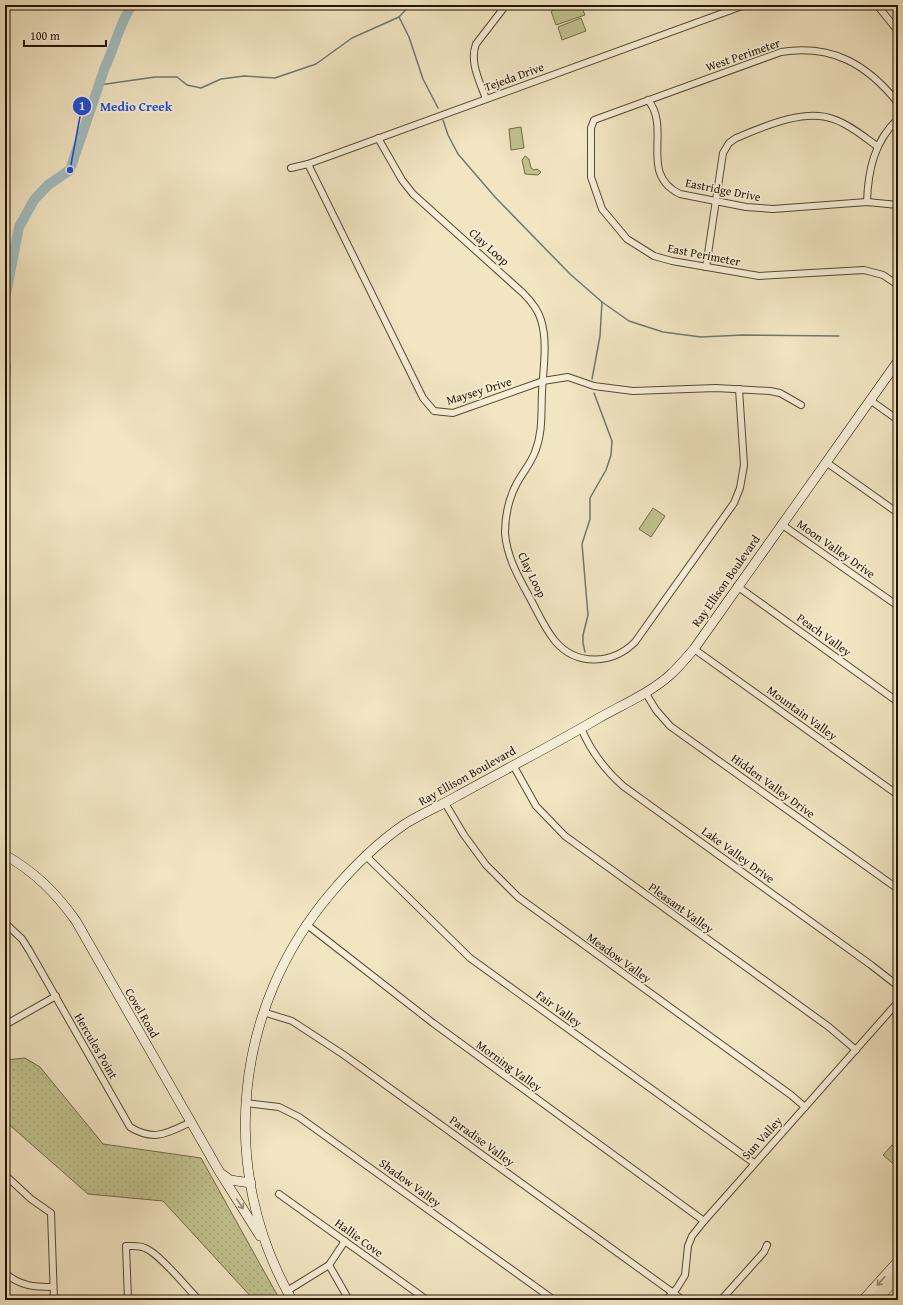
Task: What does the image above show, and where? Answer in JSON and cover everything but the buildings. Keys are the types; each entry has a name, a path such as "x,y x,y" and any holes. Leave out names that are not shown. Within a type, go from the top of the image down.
{"highway":[{"path":"875,1300 898,1275"},
{"path":"892,1300 898,1293"}],"street":[{"path":"486,99 474,63 473,51 476,44 506,5"},
{"name":"Tejeda Drive","path":"291,168 308,164 486,99 727,8 745,5"},
{"path":"877,5 898,31"},
{"name":"West Perimeter","path":"591,130 594,120 774,54 799,50 826,52 859,65 883,85 898,103"},
{"name":"Eastridge Drive","path":"648,100 652,104 657,122 658,166 666,184 680,194 746,207 773,209 867,202"},
{"path":"706,267 723,153 729,143 745,135 792,118 811,116 833,118 877,146"},
{"path":"898,119 890,127 877,146 868,176 867,202 898,205"},
{"name":"East Perimeter","path":"591,130 591,177 602,208 612,223 627,239 654,256 672,261 759,276 864,270 883,275 898,285"},
{"name":"Clay Loop","path":"378,138 402,180 413,194 523,293 536,308 543,328 541,431 532,459 517,483 509,503 506,522 506,542 515,571 551,636 566,651 590,660 609,659 636,642 734,503 740,488 744,465 739,389"},
{"name":"Maysey Drive","path":"308,164 420,392 430,408 440,413 453,413 543,381 568,377 594,386 633,391 716,388 780,393 801,405"},
{"name":"Ray Ellison Boulevard","path":"292,1300 268,1249 258,1218 250,1183 246,1103 248,1074 263,1012 279,970 306,924 342,880 365,855 403,826 645,692 669,676 694,649 737,586 898,361"},
{"path":"870,400 898,420"},
{"path":"826,462 898,513"},
{"name":"Moon Valley Drive","path":"781,524 898,606"},
{"name":"Peach Valley","path":"737,586 898,702"},
{"name":"Mountain Valley","path":"694,649 898,795"},
{"name":"Hidden Valley Drive","path":"645,692 656,710 670,726 898,889"},
{"name":"Lake Valley Drive","path":"581,728 589,746 600,763 622,786 871,964 898,986"},
{"name":"Pleasant Valley","path":"513,765 536,806 565,836 822,1023 856,1050"},
{"name":"Meadow Valley","path":"445,803 464,835 486,865 518,898 791,1095 805,1107"},
{"name":"Covel Road","path":"5,855 34,873 50,888 76,921 219,1171 230,1180 250,1183"},
{"name":"Fair Valley","path":"365,855 470,958 754,1163"},
{"name":"Hercules Point","path":"5,923 22,939 29,950 130,1127 140,1134 149,1136 160,1135 190,1122"},
{"name":"Morning Valley","path":"306,924 433,1023 704,1221"},
{"path":"5,1025 56,996"},
{"name":"Sun Valley","path":"666,1300 674,1292 685,1276 687,1253 692,1236 754,1163 898,1002"},
{"name":"Paradise Valley","path":"263,1012 292,1021 344,1055 674,1292 683,1300"},
{"name":"Shadow Valley","path":"246,1103 279,1107 299,1117 554,1300"},
{"path":"219,1171 268,1249"},
{"path":"5,1176 36,1203 51,1213 54,1300"},
{"name":"Hallie Cove","path":"279,1194 423,1299"},
{"path":"287,1291 329,1265 345,1241"},
{"path":"721,1300 764,1252 767,1245"},
{"path":"128,1300 126,1246 143,1247 157,1256 199,1300"},
{"path":"863,1300 898,1262"},
{"path":"329,1265 349,1300"},
{"path":"5,1273 12,1279 27,1286 53,1288"}],"green space":[{"path":"567,5 581,5 585,15 556,25 551,11"},
{"path":"581,18 586,31 562,40 558,27"},
{"path":"521,127 524,148 511,150 509,129"},
{"path":"525,156 529,159 531,168 534,170 537,169 541,172 538,175 525,174 522,160"},
{"path":"653,508 665,516 651,537 639,529"},
{"path":"25,1058 40,1067 103,1144 201,1158 280,1300 254,1300 163,1201 88,1194 5,1121 5,1060"},
{"path":"892,1145 898,1150 898,1168 883,1155"}],"waterway":[{"path":"5,299 19,227 34,200 48,185 70,170 105,67 120,28 132,5"},
{"path":"99,85 155,77 177,77 187,85 201,88 221,79 244,76 275,78 316,64 352,38 399,17 410,5"},
{"path":"399,17 409,37 423,79 438,108"},
{"path":"443,120 448,135 458,154 495,197 570,274 602,302 629,321 663,332 701,337 743,335 839,336"},
{"path":"592,379 600,336 602,302"},
{"path":"5,361 5,382"},
{"path":"585,652 583,635 588,615 582,544 590,519 590,498 606,470 611,455 612,441 594,393"}],"place":[{"name":"Medio Creek","path":"70,170"}]}
